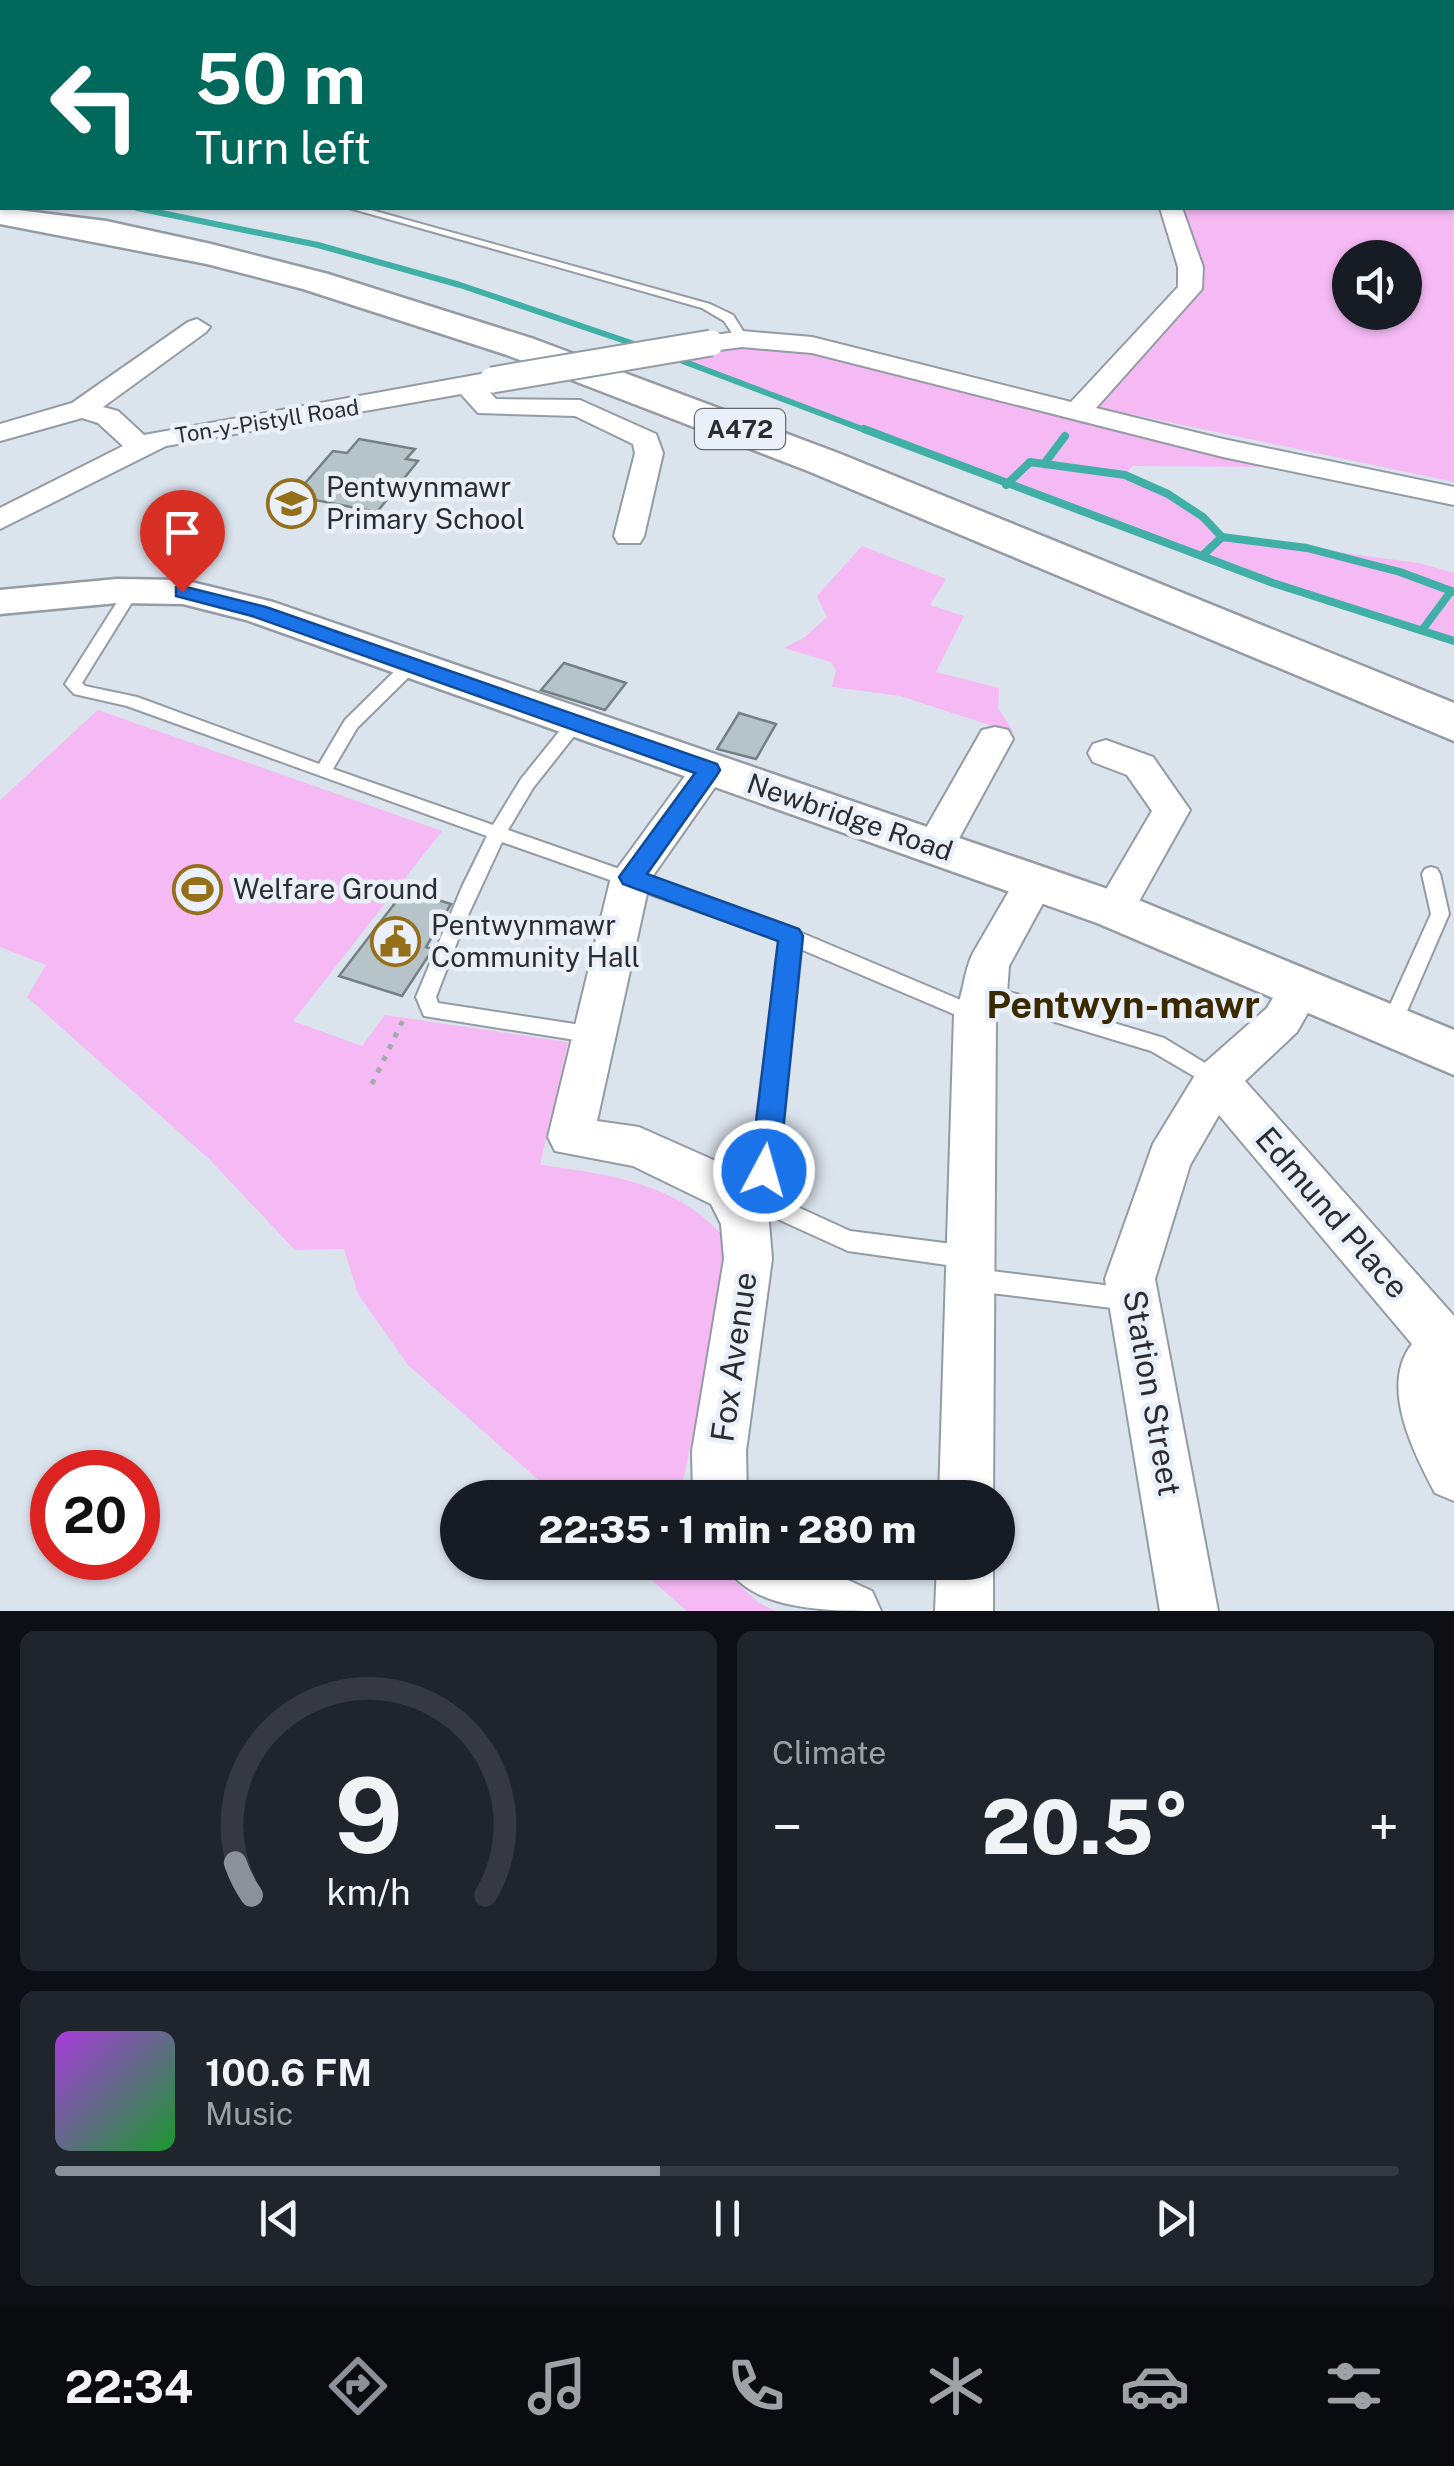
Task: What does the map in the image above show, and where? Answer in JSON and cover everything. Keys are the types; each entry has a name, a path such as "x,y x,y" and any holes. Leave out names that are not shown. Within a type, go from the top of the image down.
{"main road":[{"name":"A472","path":"88,210 279,249 400,283 595,349 921,473 1454,688"},
{"name":"A472","path":"0,214 249,262 500,339 648,391 1454,723"}],"street":[{"path":"1078,411 1190,289 1192,270 1187,252 1171,226 1171,210"},
{"path":"0,433 82,409 197,327"},
{"name":"Ton-y-Pistyll Road","path":"0,520 159,439 290,420 480,382 742,340 812,345 1224,448 1454,496"},
{"path":"480,382 488,407 580,408 646,440 648,452 629,536"},
{"path":"82,409 108,417 141,448"},
{"name":"Newbridge Road","path":"0,602 131,591 182,592 259,611 1114,910 1454,1053"},
{"path":"936,845 996,740"},
{"path":"1106,753 1140,766 1171,810 1114,910"},
{"path":"709,770 631,877 571,1138 639,1147 728,1189 750,1210"},
{"path":"966,1480 969,1268 980,1004 988,966 1034,883"},
{"name":"Station Street","path":"1189,1611 1130,1279 1169,1159 1216,1080 1282,1020 1302,986"},
{"name":"Edmund Place","path":"1216,1080 1452,1349 1427,1364 1424,1393 1431,1434 1454,1474"},
{"name":"Fox Avenue","path":"720,1480 720,1451 748,1259 750,1210"},
{"path":"783,1580 852,1611"},
{"path":"964,1611 965,1580"}],"lane":[{"path":"361,210 706,306 726,314 736,324 742,340"},
{"path":"131,591 72,684 80,690 131,701 980,1004 1157,1044 1216,1080"},
{"path":"323,772 352,724 413,664"},
{"path":"576,722 546,754 497,830 426,997 431,1010 595,1035"},
{"path":"1390,1025 1440,914 1431,874"},
{"path":"790,936 764,1171 750,1210 848,1242 1134,1300"}],"path":[{"path":"372,1084 407,1013 429,1003"}],"shaded area":[{"path":"1182,210 1453,210 1454,482 1097,407 1112,383 1204,287 1205,269"},
{"path":"767,346 873,366 1267,467 1133,466 1125,474 1203,517 1222,537 1419,563 1454,573 1454,641 1273,583 670,356"},
{"path":"862,546 946,579 930,605 964,616 936,672 999,688 998,708 1014,733 900,696 832,687 836,670 831,662 784,648 805,637 827,617 817,596"},
{"path":"98,710 442,831 293,1021 362,1046 385,1015 568,1042 540,1165 616,1177 663,1193 685,1204 724,1237 715,1325 683,1480 539,1480 408,1365 358,1294 344,1249 295,1250 209,1159 27,997 46,965 0,947 0,800"},
{"path":"651,1580 734,1580 759,1603 776,1611 687,1611"}],"building":[{"path":"359,439 415,449 406,459 418,461 377,512 294,496 333,451 347,453"},
{"path":"564,663 626,683 605,710 541,690"},
{"path":"739,713 776,724 756,759 717,749"},
{"name":"Pentwynmawr Community Hall","path":"405,890 451,904 426,947 431,952 402,996 339,976"}],"waterway":[{"path":"147,210 318,245 460,285 643,347"},
{"path":"672,357 870,432"},
{"path":"864,429 1008,483"},
{"path":"1044,464 1065,436"},
{"path":"1008,483 1030,462 1044,464"},
{"path":"1044,464 1125,475 1168,494 1203,517 1222,537"},
{"path":"1008,483 1273,583 1454,641"},
{"path":"1202,556 1222,537"},
{"path":"1222,537 1307,548 1400,572 1454,592"},
{"path":"1423,629 1451,591"}],"place":[{"name":"Pentwynmawr Primary School","path":"291,503"},
{"name":"Welfare Ground","path":"198,889"},
{"name":"Pentwynmawr Community Hall","path":"396,941"}],"district":[{"name":"Pentwyn-mawr","path":"1123,1005"}],"route":[{"path":"182,592 259,611 709,770 631,877 790,936 764,1171"}]}
